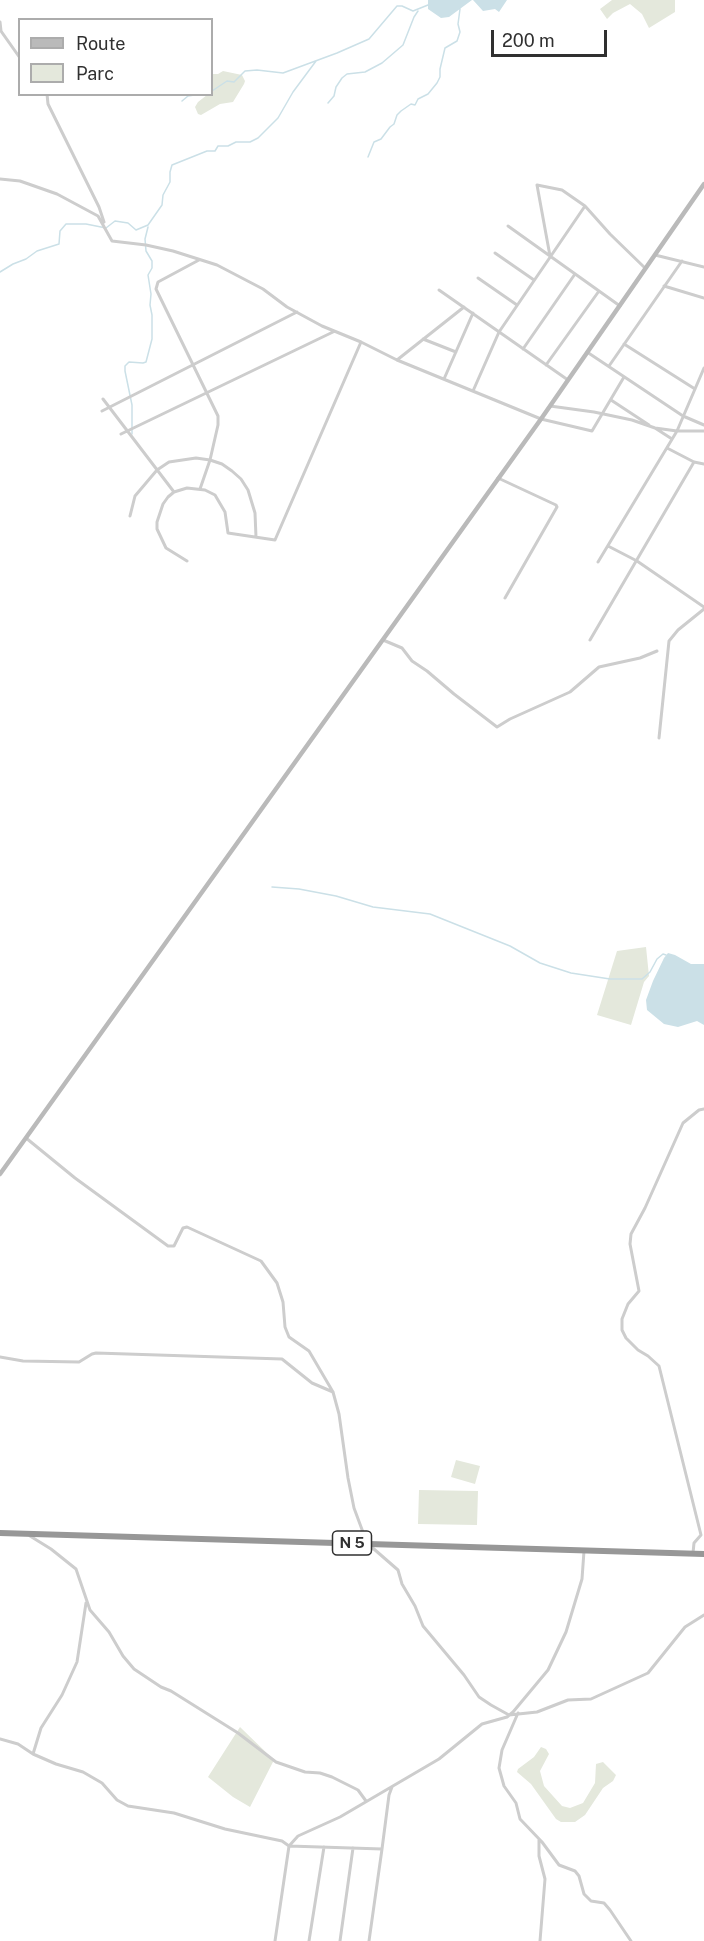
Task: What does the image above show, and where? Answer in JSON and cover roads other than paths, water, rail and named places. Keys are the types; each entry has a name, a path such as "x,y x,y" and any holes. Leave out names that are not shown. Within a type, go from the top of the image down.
{"highway":[{"name":"N 5","path":"0,1533 704,1554"}],"street":[{"path":"0,22 1,31 18,55"},
{"path":"47,96 48,104 99,207 112,241 146,244 190,255 217,265 263,289 297,312 333,332 541,419 592,431 624,377"},
{"path":"0,178 20,181 57,194 98,216 104,224"},
{"path":"0,1174 541,419 704,184"},
{"path":"550,256 537,185 562,190 585,206 646,269"},
{"path":"473,391 499,332 585,206"},
{"path":"508,225 620,306"},
{"path":"495,253 534,280"},
{"path":"656,255 704,267"},
{"path":"200,259 158,282 156,289 218,416 210,460 200,489"},
{"path":"609,366 682,261"},
{"path":"523,349 575,273"},
{"path":"478,278 517,305"},
{"path":"664,286 704,298"},
{"path":"440,290 568,380"},
{"path":"546,365 599,291"},
{"path":"396,360 464,307"},
{"path":"102,411 297,312"},
{"path":"444,379 473,313"},
{"path":"121,434 333,332"},
{"path":"423,339 456,352"},
{"path":"187,561 166,548 158,529 159,514 163,504 174,492 187,488 200,489 215,495 225,512 228,532 275,540 361,342"},
{"path":"624,344 695,390"},
{"path":"587,352 683,416 704,424"},
{"path":"598,562 677,431 704,368"},
{"path":"103,399 174,492"},
{"path":"610,400 672,439"},
{"path":"550,406 632,420 654,428 704,431"},
{"path":"667,448 694,462 704,464"},
{"path":"130,516 135,496 158,470 169,462 196,458 210,460 232,471 248,490 255,513 256,537"},
{"path":"590,640 694,462"},
{"path":"498,478 557,507 505,598"},
{"path":"608,546 637,561 704,608 669,640 658,738"},
{"path":"383,640 402,648 412,661 497,727 570,692 599,668 640,658 657,651"},
{"path":"693,1553 694,1543 700,1534 659,1366 626,1338 622,1330 622,1319 628,1304 639,1291 630,1244 631,1234 683,1123 699,1110 704,1109"},
{"path":"26,1138 75,1179 168,1246 174,1246 183,1228 187,1227 259,1259 277,1283 283,1302 285,1327 289,1336 309,1351 333,1392 339,1414 354,1508 367,1543 398,1570 402,1584 423,1626 464,1675 479,1697 509,1714"},
{"path":"0,1357 23,1361 79,1362 96,1353 282,1359 312,1383 333,1392"},
{"path":"28,1534 76,1569 90,1610 109,1632 123,1656 134,1669 161,1688 171,1691 238,1733 276,1762 305,1772 332,1777 358,1790 366,1801"},
{"path":"509,1714 548,1670 566,1632 582,1579 584,1550"},
{"path":"33,1754 41,1728 62,1695 77,1662 86,1601"},
{"path":"275,1941 289,1846 298,1836 340,1817 439,1759 482,1724 509,1714 537,1712 568,1700 591,1699 648,1673 685,1627 704,1615"},
{"path":"518,1705 518,1713 502,1750 500,1768 504,1786 516,1803 520,1818 559,1864 575,1871 579,1876 584,1894 591,1901 604,1903 621,1923 631,1941"},
{"path":"0,1738 102,1783 117,1800 128,1806 174,1813 225,1829 282,1841 289,1846 382,1849"},
{"path":"369,1941 392,1785"},
{"path":"539,1838 539,1856 545,1879 540,1941"},
{"path":"309,1941 324,1847"},
{"path":"340,1941 353,1848"}],"water":[{"path":"428,0 472,0 449,17 441,18 428,9"},
{"path":"473,0 507,0 499,12 495,9 483,11"},
{"path":"668,953 691,964 704,964 704,1025 697,1021 678,1027 664,1024 647,1010 646,1000 653,981"}],"waterway":[{"path":"213,90 227,81 234,82 245,71 283,73 337,53 369,39 397,6 413,11 428,5"},
{"path":"368,157 374,142 381,139 394,124 397,115 411,104 415,105 418,99 428,94 437,83 445,48 457,41 460,32 458,24 460,9"},
{"path":"328,103 334,96 336,87 347,74 365,72 382,63 403,45 418,11"},
{"path":"0,272 37,251 59,244 60,231 66,224 86,224 106,228 115,221 128,223 136,230 148,225 162,205 163,195 170,182 172,165 207,151 215,151 218,146 250,142 258,138 278,118 293,92 316,61"},
{"path":"182,101 188,96"},
{"path":"132,434 132,405 125,366 129,362 146,362 152,339 151,294 148,275 152,268 152,261 146,251 145,239 148,227"},
{"path":"272,887 336,896 373,907 430,914 510,946 540,963 571,973 610,979 642,979 650,972 657,959 663,954 666,955"}]}
